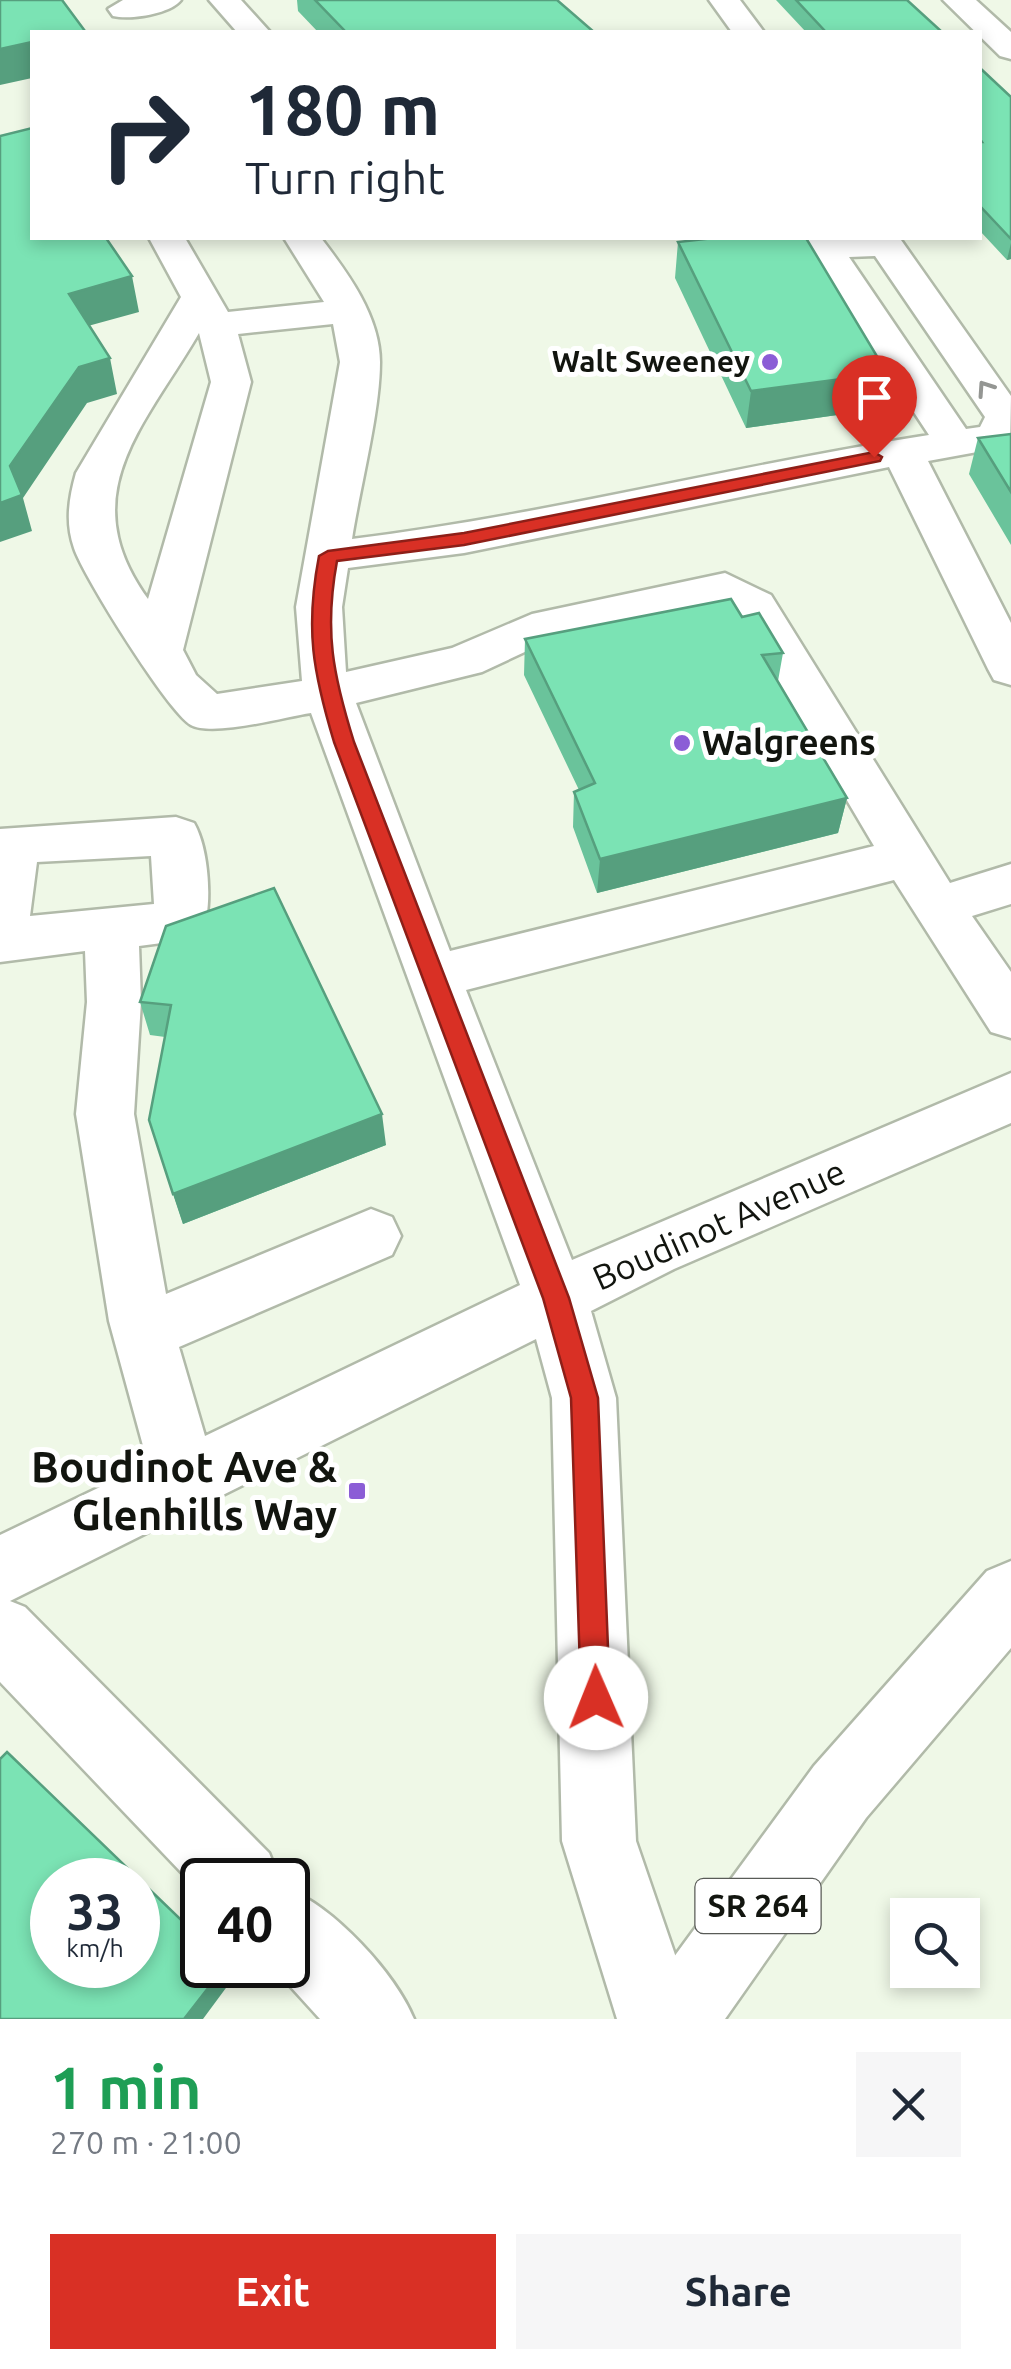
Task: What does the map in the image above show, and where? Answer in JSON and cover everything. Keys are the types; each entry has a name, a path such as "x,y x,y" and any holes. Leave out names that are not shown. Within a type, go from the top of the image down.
{"street":[{"path":"127,14 166,0"},
{"path":"224,0 252,30"},
{"path":"724,0 746,30"},
{"path":"958,0 1011,50"},
{"path":"160,650 166,610 231,382 208,311 168,240"},
{"path":"304,240 330,274 357,329 360,362 319,606 322,670 433,977 556,1298 584,1398 599,1841 657,2019"},
{"path":"328,556 464,539 814,466 996,437 1004,417 888,248 880,243 821,243"},
{"path":"821,243 956,445"},
{"path":"208,311 348,311"},
{"path":"208,311 97,473 87,502 88,532 102,562 160,650 178,686 206,713 329,693 465,661 532,630 725,588 754,606 937,907 1011,1016"},
{"path":"904,452 1011,669"},
{"path":"176,836 182,924 111,927 0,940 14,844 176,836"},
{"path":"433,977 906,857"},
{"path":"937,907 1011,884"},
{"path":"111,927 114,1002 105,1114 144,1333 186,1482"},
{"name":"Boudinot Avenue","path":"0,1571 654,1250 1011,1097"},
{"path":"144,1333 371,1236"},
{"name":"SR 264","path":"676,2019 840,1792 1011,1595"},
{"path":"0,1632 221,1858"},
{"path":"310,1951 374,2019"}],"building":[{"path":"0,0 62,0 84,30 30,30 30,42 0,49"},
{"path":"315,0 557,0 592,30 344,30"},
{"path":"796,0 907,0 940,30 824,30"},
{"path":"982,70 1011,97 1011,239 982,208"},
{"path":"30,128 30,240 107,240 132,276 69,294 110,358 79,367 10,466 22,495 0,503 0,136"},
{"path":"807,240 887,373 751,391 678,242"},
{"path":"1011,434 1011,492 978,438"},
{"path":"731,599 742,617 759,613 783,653 762,655 847,798 600,859 574,792 595,783 525,639"},
{"path":"274,888 382,1114 173,1194 149,1120 171,1005 140,1002 166,926"},
{"path":"7,1752 117,1858 30,1858 30,1988 160,1988 160,1900 180,1919 180,1988 208,1988 184,2019 0,2019 0,1759"}],"place":[{"name":"Walt Sweeney","path":"770,362"},
{"name":"Walgreens","path":"682,743"},
{"name":"Boudinot Ave & Glenhills Way","path":"357,1491"}],"route":[{"path":"596,1698 584,1398 556,1298 344,742 322,670 319,606 328,556 464,539 874,457"}]}
